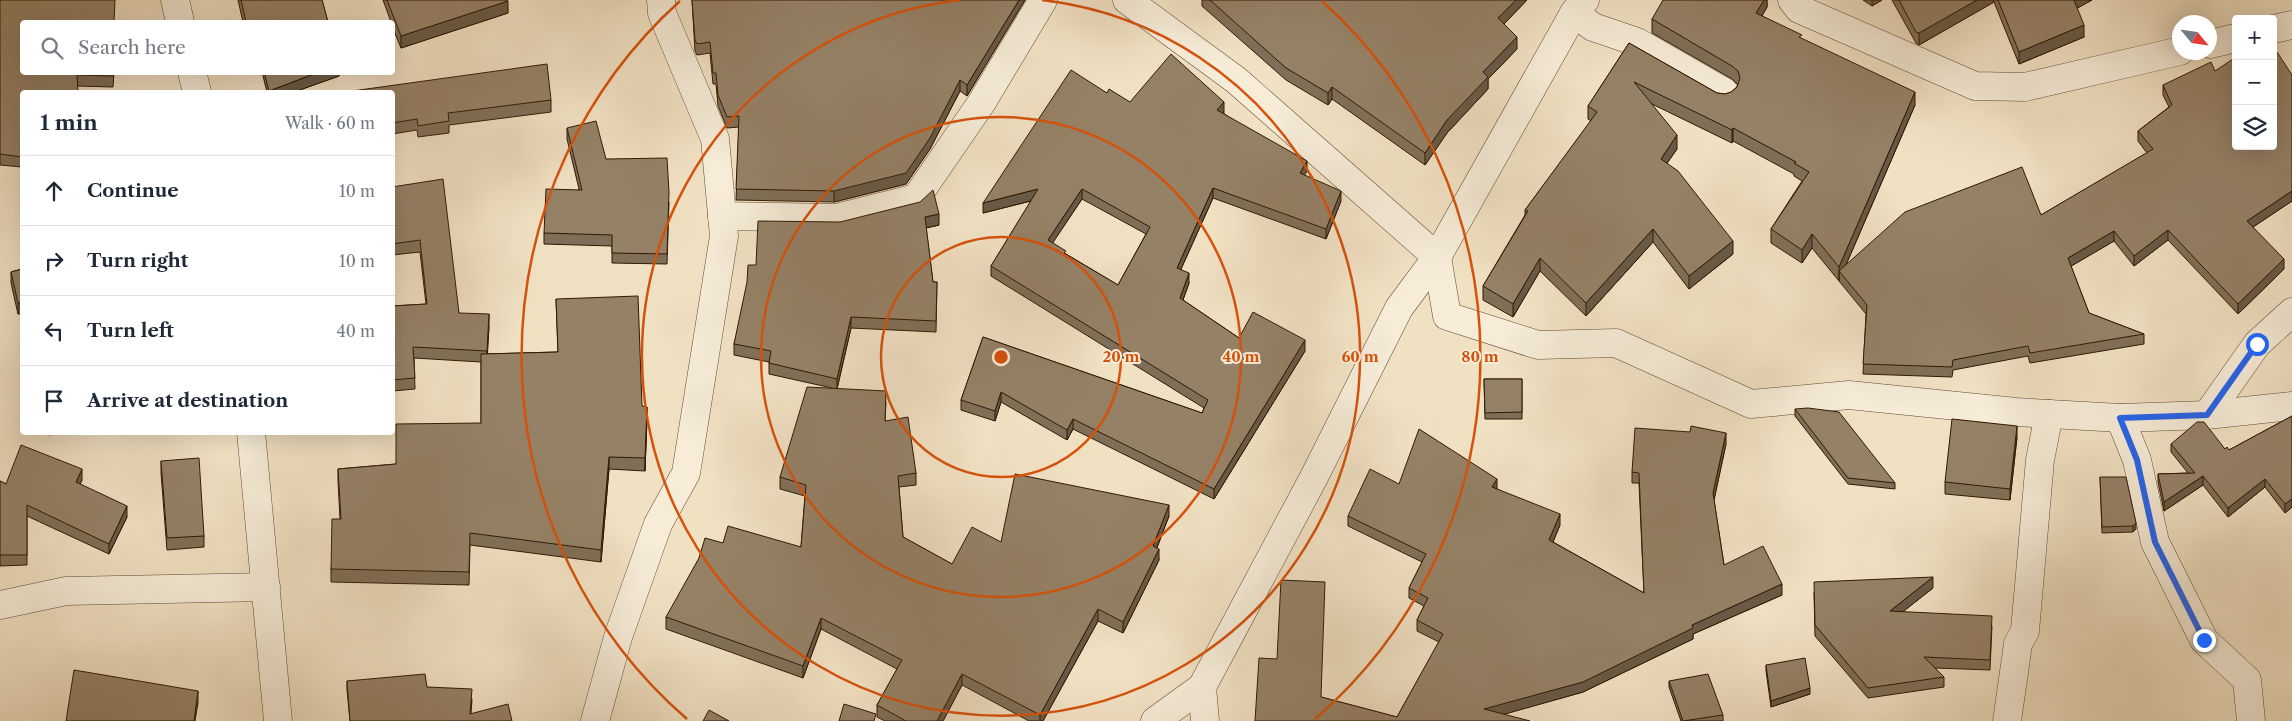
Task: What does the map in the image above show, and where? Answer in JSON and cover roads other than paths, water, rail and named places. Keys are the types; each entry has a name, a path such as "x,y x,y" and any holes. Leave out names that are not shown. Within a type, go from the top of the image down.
{"street":[{"path":"175,0 180,20"},
{"path":"595,721 618,637 658,524 686,472 724,236 715,139 662,14 662,0"},
{"path":"722,216 836,218 916,198 982,102 1043,0"},
{"path":"1127,0 1236,80 1437,257 1447,316 1538,345 1616,343 1751,404 1849,395 2049,414 2120,418 2207,415 2292,406"},
{"path":"1792,0 1799,9 1975,86 2025,87 2172,53"},
{"path":"1155,721 1202,687 1313,479 1399,308 1437,257 1580,7 1593,27 1637,42 1724,92"},
{"path":"2277,28 2292,25"},
{"path":"2217,42 2232,39"},
{"path":"193,75 196,90"},
{"path":"2207,415 2257,344 2292,312"},
{"path":"2007,721 2018,644 2025,631 2040,460 2049,414"},
{"path":"2120,418 2137,460 2155,542 2204,640 2246,680 2251,721"},
{"path":"251,435 278,721"},
{"path":"0,605 66,591 266,587"},
{"path":"1202,687 1205,721"}]}
